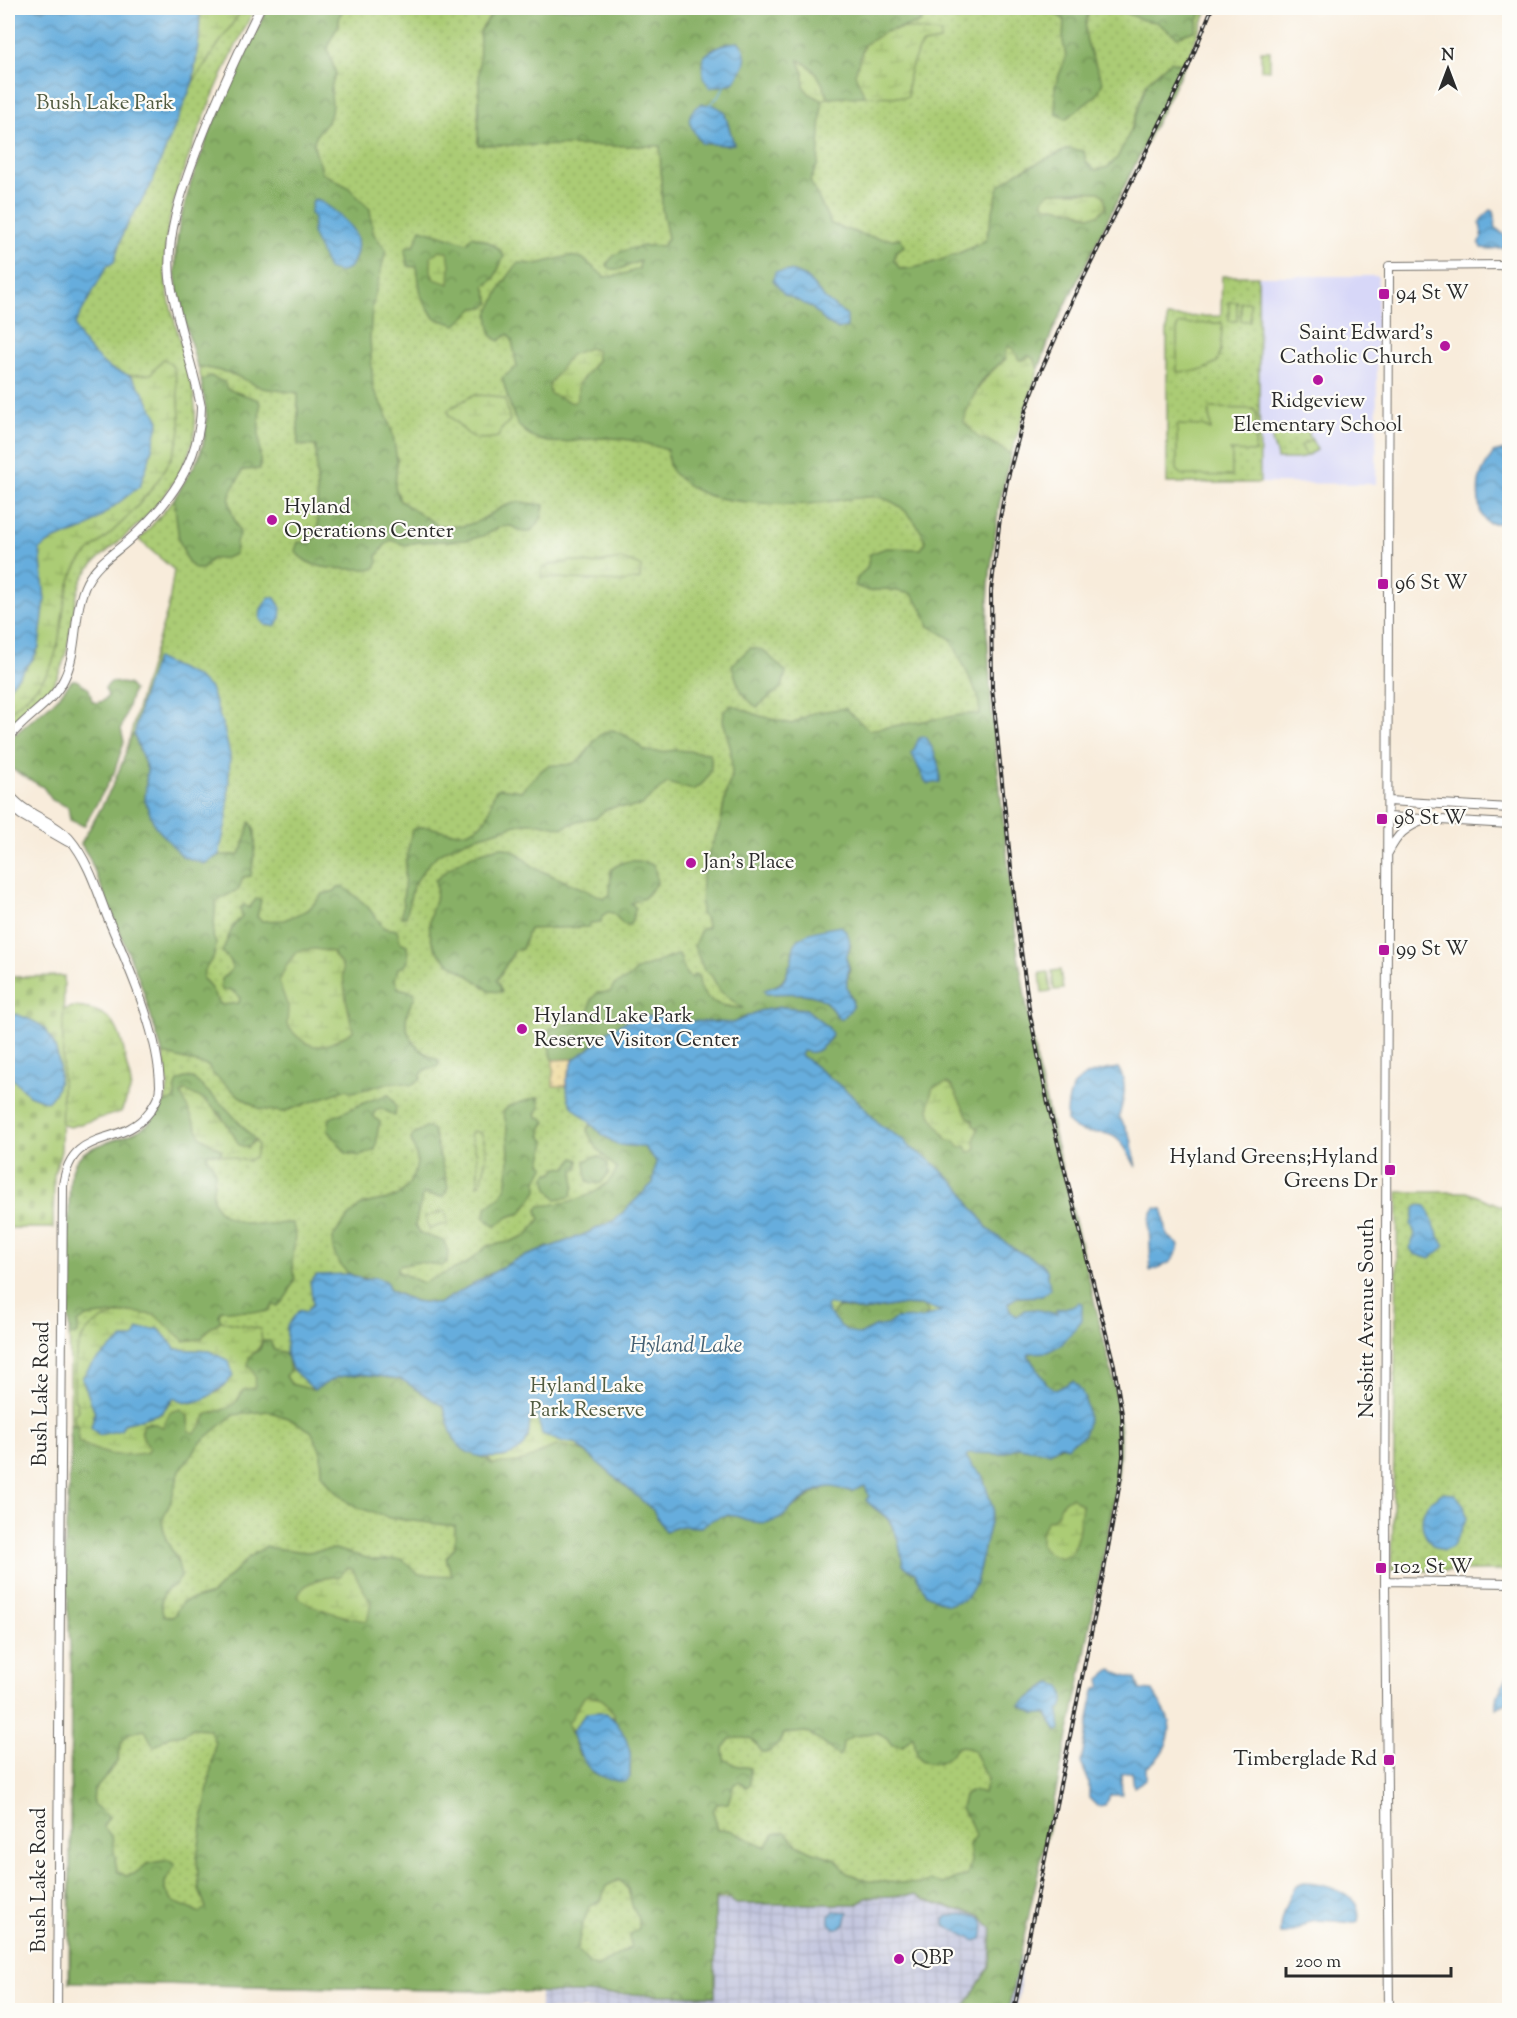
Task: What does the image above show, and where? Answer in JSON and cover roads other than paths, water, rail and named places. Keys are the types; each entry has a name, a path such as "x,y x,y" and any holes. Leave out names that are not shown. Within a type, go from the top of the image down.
{"street":[{"path":"8,739 56,692 68,670 87,582 99,566 142,528 162,505 184,474 195,452 201,423 201,407 170,278 172,231 178,205 208,119 260,8"},
{"name":"Nesbitt Avenue South","path":"1389,2010 1385,1581 1389,266 1509,265"},
{"path":"8,732 24,717 33,713"},
{"name":"Bush Lake Road","path":"8,792 18,804 61,831 75,846 90,874 137,992 155,1053 160,1089 157,1100 148,1113 134,1126 126,1131 87,1144 72,1155 64,1174 57,2010"},
{"path":"1388,801 1509,808"},
{"path":"8,806 75,846"},
{"path":"1388,817 1509,824"},
{"path":"1388,855 1396,838 1406,828 1426,819"},
{"path":"1385,1581 1509,1582"}],"water":[{"name":"Bush Lake Park","path":"8,8 200,8 199,38 193,82 150,187 124,230 114,262 107,266 75,324 79,336 90,350 109,367 131,377 150,404 159,421 149,460 140,486 85,529 55,539 40,549 45,600 39,647 33,659 8,689"},
{"path":"739,42 745,53 745,63 740,73 733,83 710,88 703,77 703,58 719,46"},
{"path":"701,104 714,105 724,111 734,144 701,143 691,127 690,117 695,108"},
{"path":"315,199 338,214 356,236 358,245 356,255 352,264 344,271 337,272 328,269 312,233 314,219 310,213"},
{"path":"1491,210 1496,228 1509,239 1508,247 1481,248 1480,222"},
{"path":"791,271 806,277 825,299 847,316 847,327 837,329 828,324 811,307 784,294 773,280 775,272"},
{"path":"1509,449 1509,519 1502,523 1489,523 1481,513 1480,479 1493,453"},
{"path":"269,597 275,598 281,608 280,620 275,626 265,625 260,619 261,609"},
{"path":"156,658 195,676 210,688 224,729 230,755 227,818 219,855 204,864 182,856 155,826 145,801 147,769 134,735 141,702"},
{"path":"926,737 936,759 940,782 928,784 925,781 912,754 919,738"},
{"path":"841,926 847,933 849,941 846,958 847,987 853,1006 841,1020 820,998 798,994 766,994 764,990 778,985 786,977 794,946 798,940 815,931"},
{"name":"Hyland Lake","path":"781,1007 806,1009 828,1027 832,1034 824,1045 813,1052 803,1051 801,1055 854,1097 880,1125 931,1161 963,1191 971,1207 987,1228 1014,1249 1041,1263 1047,1270 1050,1289 1042,1296 1017,1297 1008,1303 1010,1310 1016,1316 1025,1310 1034,1309 1057,1314 1056,1310 1076,1305 1079,1302 1082,1304 1082,1320 1062,1344 1048,1352 1030,1353 1028,1356 1047,1384 1056,1390 1073,1381 1078,1385 1087,1406 1086,1429 1081,1437 1068,1447 1060,1445 1050,1452 1018,1447 1000,1454 970,1453 966,1456 972,1466 982,1475 993,1509 976,1583 967,1598 948,1605 926,1594 915,1573 903,1565 894,1530 888,1519 866,1500 869,1496 865,1486 852,1491 825,1487 802,1500 780,1518 770,1522 760,1523 730,1515 722,1516 701,1527 682,1526 665,1531 653,1510 575,1443 561,1442 542,1434 537,1416 530,1418 527,1439 519,1450 495,1458 477,1456 459,1445 451,1430 444,1407 401,1379 361,1374 337,1377 314,1390 292,1369 286,1352 287,1326 299,1310 306,1312 313,1304 310,1282 317,1275 349,1274 364,1280 374,1277 386,1281 390,1291 414,1301 438,1304 515,1260 583,1235 615,1220 653,1183 656,1161 644,1147 618,1145 604,1136 572,1106 568,1098 566,1080 574,1059 611,1029 633,1018 648,1016 733,1023 759,1011","holes":["828,1304 863,1311 899,1305 923,1306 941,1311 924,1318 895,1319 887,1325 874,1327 860,1335 840,1326 826,1308"]},
{"path":"16,1014 36,1022 45,1029 54,1046 59,1076 53,1095 47,1102 29,1095 8,1074 8,1016"},
{"path":"1118,1068 1124,1085 1124,1097 1119,1116 1131,1138 1136,1167 1124,1146 1113,1136 1080,1131 1067,1122 1067,1108 1072,1088 1084,1077 1093,1073"},
{"path":"1416,1206 1426,1206 1445,1246 1430,1259 1414,1254 1410,1248 1415,1234 1411,1224"},
{"path":"1155,1208 1163,1209 1167,1235 1179,1245 1172,1260 1150,1271 1149,1222"},
{"path":"138,1329 159,1329 176,1349 209,1351 229,1361 233,1376 225,1385 200,1401 186,1402 174,1398 161,1413 124,1424 121,1430 99,1435 91,1427 95,1413 82,1378 91,1365 123,1338 134,1338"},
{"path":"1442,1493 1455,1494 1464,1505 1467,1519 1452,1547 1444,1551 1427,1539 1422,1519 1427,1505"},
{"path":"1111,1670 1136,1679 1140,1690 1153,1691 1168,1718 1170,1729 1164,1748 1156,1760 1146,1768 1146,1779 1134,1787 1132,1772 1121,1774 1122,1795 1110,1795 1105,1805 1097,1806 1089,1798 1089,1782 1081,1763 1094,1691 1101,1686 1100,1679"},
{"path":"1509,1673 1509,1702 1496,1708 1498,1695"},
{"path":"1051,1683 1061,1686 1064,1696 1063,1706 1059,1711 1061,1730 1057,1731 1047,1714 1036,1714 1020,1705"},
{"path":"601,1712 612,1718 626,1741 630,1753 630,1777 625,1782 595,1773 583,1761 575,1743 572,1732 586,1713"},
{"path":"1304,1883 1332,1888 1349,1897 1359,1912 1358,1921 1356,1923 1315,1920 1297,1930 1280,1934 1282,1917 1289,1896 1295,1887"},
{"path":"834,1911 848,1912 845,1924 841,1928 834,1928 829,1923 829,1916"},
{"path":"971,1915 981,1918 984,1929 982,1939 975,1941 945,1925 944,1919 948,1916"}],"waterway":[{"path":"708,106 719,96 724,86"}],"railway":[{"path":"1014,2010 1104,1570 1123,1455 1122,1414 1114,1365 1048,1104 1030,1015 1016,915 992,687 991,591 1007,481 1026,409 1075,295 1189,65 1212,8"}],"place":[{"name":"94 St W","path":"1384,294"},
{"name":"Saint Edward's Catholic Church","path":"1445,346"},
{"name":"Ridgeview Elementary School","path":"1318,380"},
{"name":"Hyland Operations Center","path":"272,520"},
{"name":"96 St W","path":"1383,584"},
{"name":"98 St W","path":"1382,819"},
{"name":"Jan's Place","path":"691,863"},
{"name":"99 St W","path":"1384,950"},
{"name":"Hyland Lake Park Reserve Visitor Center","path":"522,1029"},
{"name":"Hyland Greens;Hyland Greens Dr","path":"1390,1170"},
{"name":"102 St W","path":"1381,1568"},
{"name":"Timberglade Rd","path":"1389,1760"},
{"name":"QBP","path":"899,1959"}],"park label":[{"name":"Hyland Lake Park Reserve","path":"587,1399"}]}
